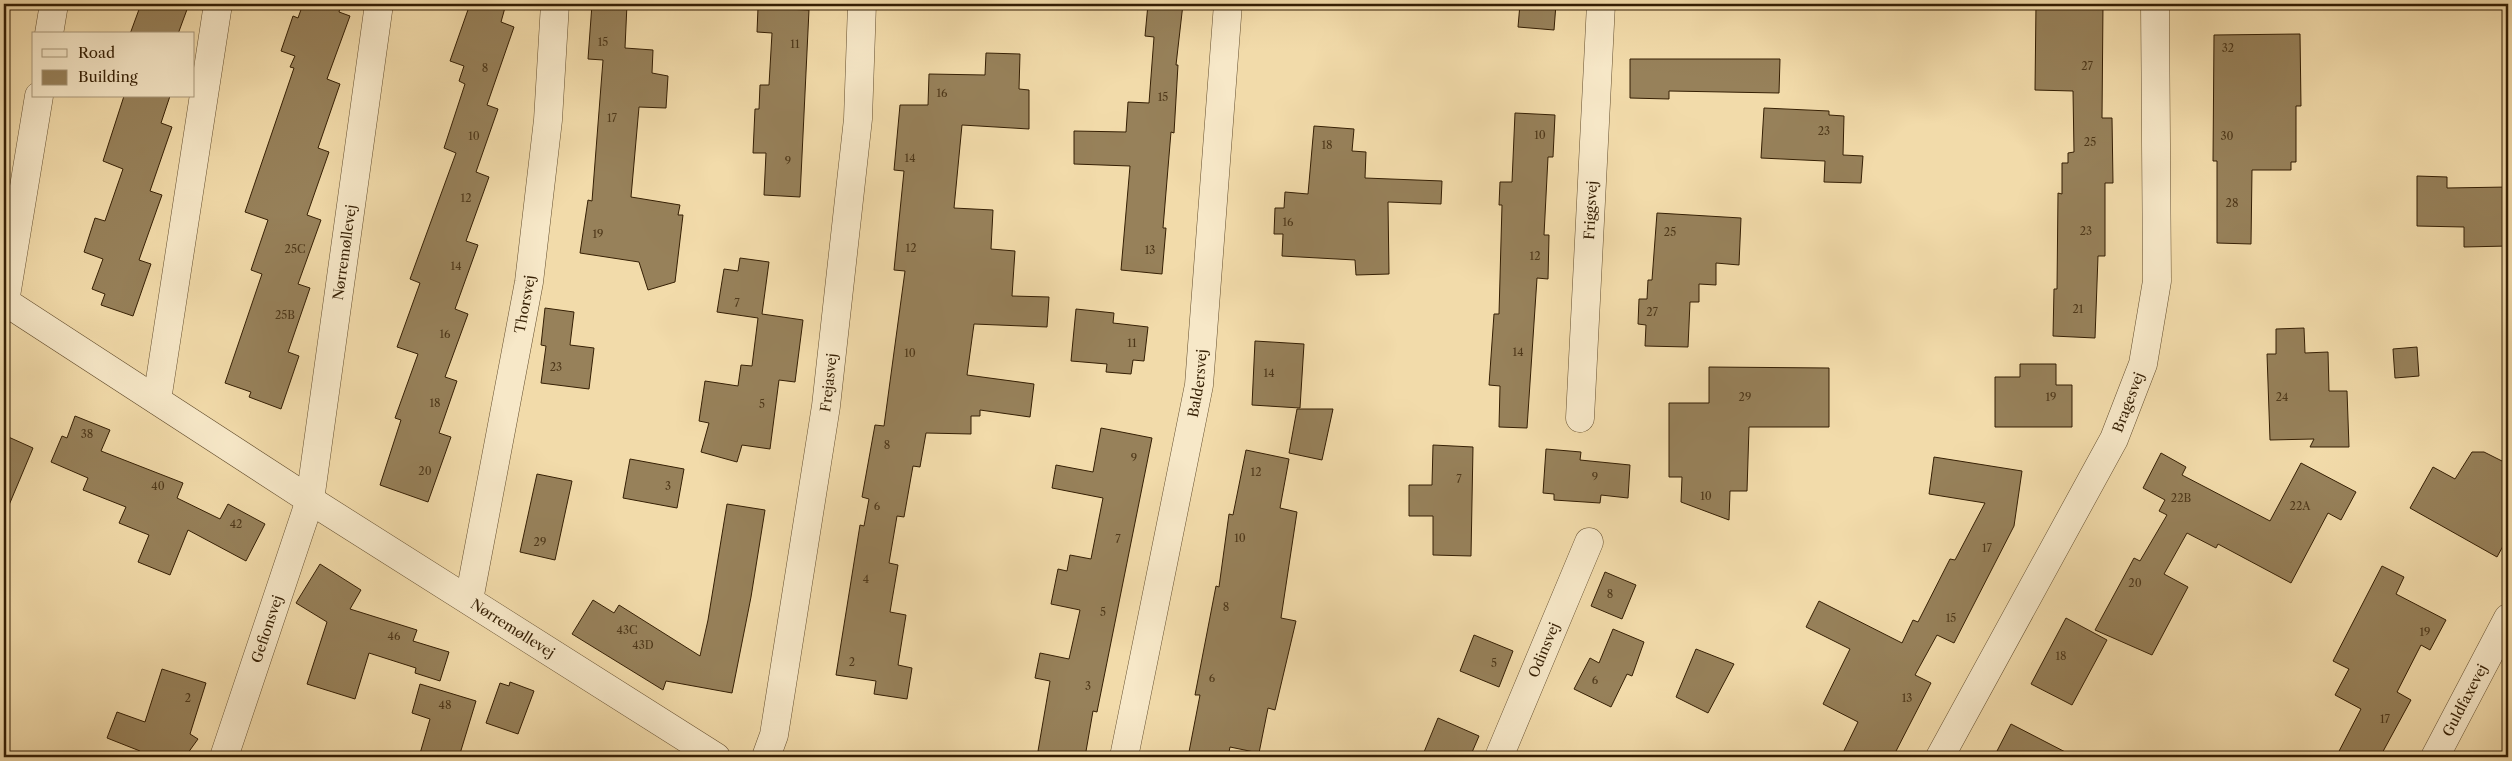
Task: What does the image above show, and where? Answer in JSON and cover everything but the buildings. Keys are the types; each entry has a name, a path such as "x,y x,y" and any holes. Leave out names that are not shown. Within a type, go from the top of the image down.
{"street":[{"path":"49,32 54,4"},
{"path":"157,400 218,4"},
{"name":"Nørremøllevej","path":"310,500 379,4"},
{"name":"Thorsvej","path":"469,600 528,282 548,120 555,4"},
{"name":"Frejasvej","path":"766,757 774,735 826,406 858,119 862,4"},
{"name":"Baldersvej","path":"1124,757 1199,385 1228,4"},
{"name":"Friggsvej","path":"1580,418 1601,4"},
{"name":"Bragesvej","path":"1940,757 2114,439 2143,364 2157,281 2155,4"},
{"name":"Nørremøllevej","path":"39,98 5,302 310,500 716,757"},
{"name":"Gefionsvej","path":"224,757 310,500"},
{"name":"Odinsvej","path":"1499,757 1589,542"},
{"name":"Guldfaxevej","path":"2435,757 2508,618"}]}
